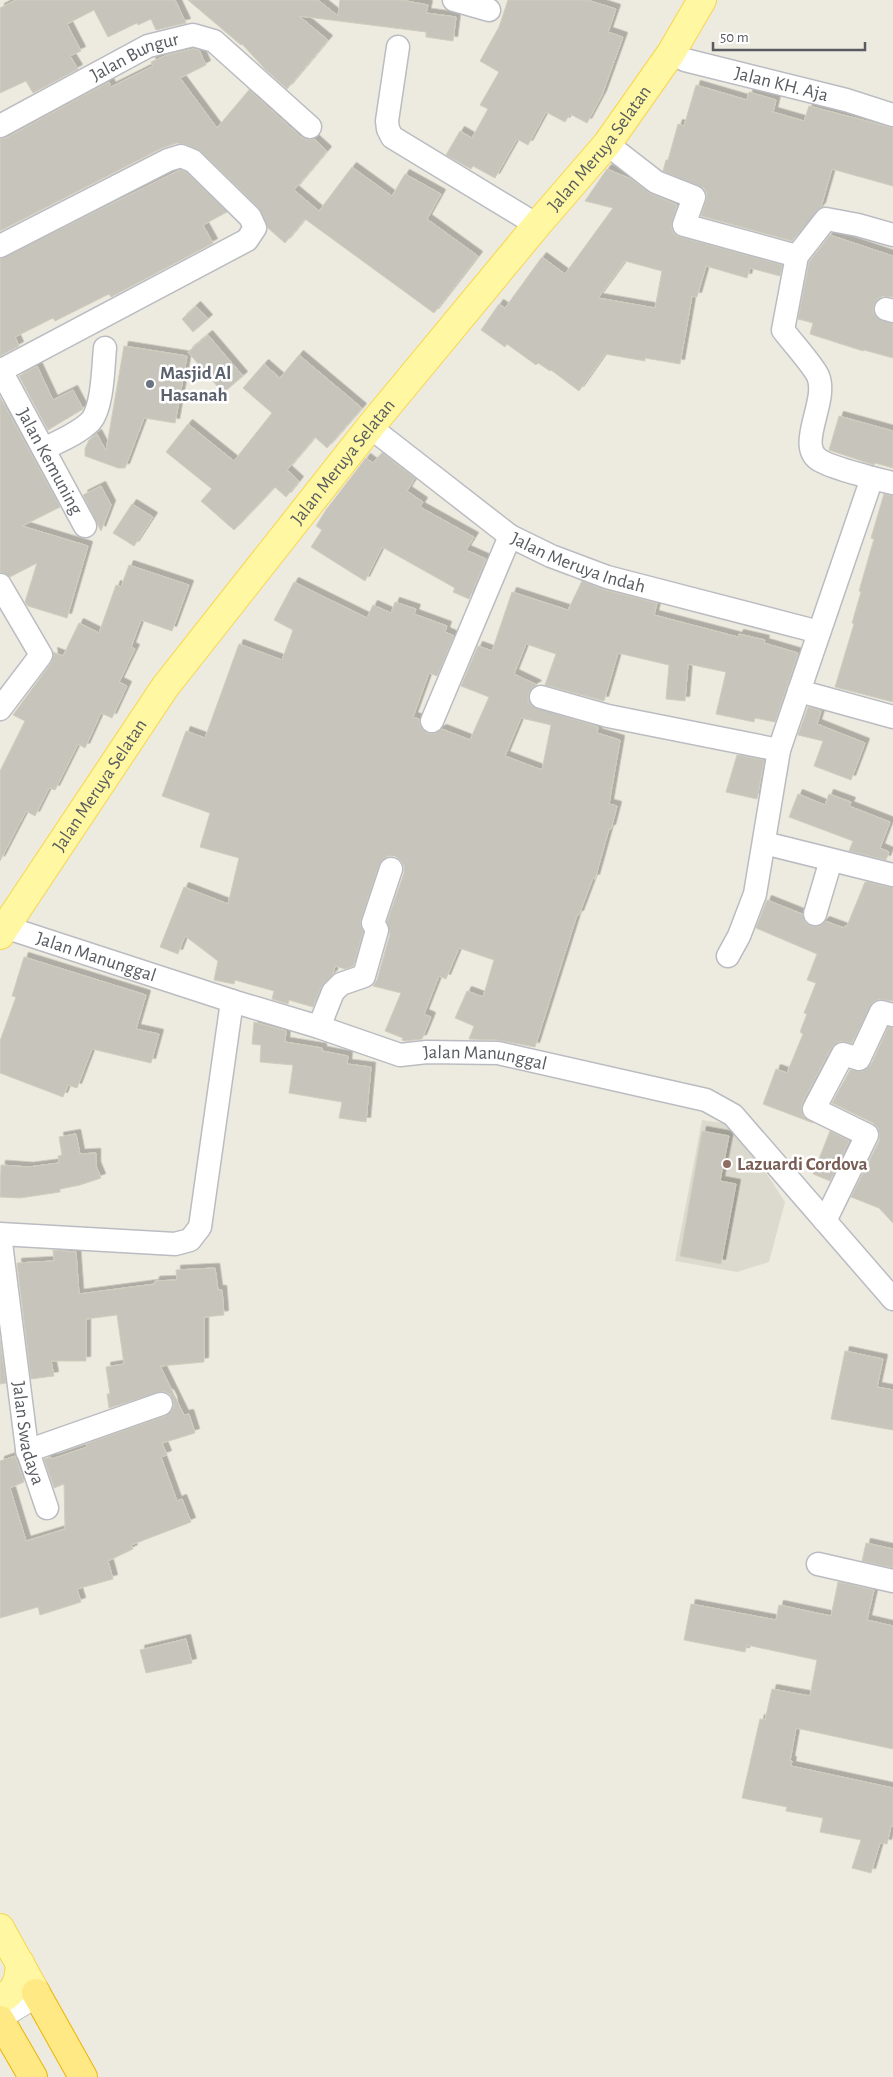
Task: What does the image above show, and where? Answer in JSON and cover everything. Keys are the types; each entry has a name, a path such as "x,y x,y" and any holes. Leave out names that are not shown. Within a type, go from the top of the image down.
{"highway":[{"path":"36,1993 83,2077"},
{"path":"0,2020 33,2077"}],"main road":[{"name":"Jalan Meruya Selatan","path":"2,931 165,687 370,426 607,144 670,53 702,0"},
{"path":"0,1928 36,1993 0,2014"},
{"path":"0,2000 17,1985 20,1963"}],"street":[{"path":"454,0 489,10"},
{"name":"Jalan Bungur","path":"0,126 148,46 193,35 214,41 310,127"},
{"path":"398,47 387,120 388,129 392,137 402,145 537,225"},
{"name":"Jalan KH. Aja","path":"670,53 685,60 846,100 893,115"},
{"path":"607,144 656,182 694,197 684,225 797,256"},
{"path":"0,246 168,160 181,156 193,161 250,217 255,228 248,240 0,370"},
{"path":"728,956 739,936 756,894 779,750 819,632 883,480 822,462 812,456 810,446 820,392 818,376 783,330 797,256 826,219 858,225 893,235"},
{"path":"44,449 83,428 92,419 99,401 105,348"},
{"name":"Jalan Kemuning","path":"0,370 86,526"},
{"name":"Jalan Meruya Indah","path":"370,426 510,536 551,556 607,577 819,632"},
{"path":"432,721 510,536"},
{"path":"0,585 41,655 0,708"},
{"path":"799,691 893,717"},
{"path":"542,698 608,716 779,750"},
{"path":"764,842 893,875"},
{"path":"815,914 831,860"},
{"path":"319,1027 333,992 341,984 364,976 377,930 373,923 391,869"},
{"name":"Jalan Manunggal","path":"2,931 319,1027 400,1055 427,1052 498,1052 706,1100 733,1115 893,1299"},
{"path":"0,1235 175,1244 190,1240 200,1227 232,1002"},
{"path":"825,1222 867,1135 814,1108 844,1054 859,1059 881,1012 893,1015"},
{"name":"Jalan Swadaya","path":"0,1235 27,1451 47,1508"},
{"path":"27,1451 161,1404"},
{"path":"818,1564 893,1581"}],"shaded area":[{"name":"Lazuardi Cordova","path":"702,1120 735,1125 785,1202 769,1262 737,1272 675,1261"}],"building":[{"path":"16,0 175,0 186,23 156,30 151,19 138,25 137,23 108,37 94,10 67,24 81,51 70,56 78,69 33,93 26,81 0,93 0,8"},
{"path":"188,0 318,0 338,16 340,0 401,0 428,5 426,13 456,17 453,41 426,37 426,32 299,16 328,40 287,89 242,44"},
{"path":"508,0 587,0 616,9 608,32 623,37 602,95 587,123 570,114 565,122 546,112 528,145 517,139 495,178 473,166 471,169 446,155 460,131 472,138 488,109 480,105 499,72 480,61 499,27"},
{"path":"193,49 199,50 206,65 180,78 217,128 249,90 301,137 307,140 314,139 327,151 294,190 319,211 352,167 392,196 405,174 441,194 427,219 478,256 434,313 305,219 285,243 268,228 259,208 202,152 185,144 177,143 162,148 0,231 0,139 6,138 109,82 111,87 153,66 151,62 167,55"},
{"path":"696,85 747,100 749,92 776,100 773,112 804,121 809,106 893,128 893,186 832,169 821,207 792,241 701,216 707,194 704,188 663,171 678,124 684,126"},
{"path":"607,169 631,179 651,194 677,205 671,227 674,234 782,265 780,276 750,268 747,278 706,266 697,297 692,296 680,364 645,358 645,361 605,354 579,391 551,370 538,363 536,365 507,344 505,347 481,330 499,304 505,308 542,257 565,274 613,208 585,201","holes":["625,261 662,271 655,308 598,298"]},
{"path":"180,170 186,172 227,212 203,225 213,243 111,297 109,294 55,321 53,318 15,337 19,346 0,356 0,259"},
{"path":"830,235 893,256 893,297 883,296 877,299 873,312 877,318 893,324 893,358 863,351 810,334 813,323 798,319 809,262"},
{"path":"196,306 208,319 193,332 182,319"},
{"path":"208,335 243,376 223,393 188,352"},
{"name":"Masjid Al Hasanah","path":"124,346 187,356 175,423 144,418 125,468 118,468 85,456 85,449 89,440 97,434 106,451"},
{"path":"299,355 362,408 327,448 315,437 287,470 299,481 286,497 275,487 234,530 201,501 212,489 166,452 188,424 234,461 272,413 243,388 264,364 280,378"},
{"path":"37,366 53,400 73,390 83,409 48,430 19,376"},
{"path":"0,397 60,507 22,526 88,546 67,618 28,606 25,602 37,563 10,577 0,572"},
{"path":"839,416 893,431 893,468 875,463 874,465 829,450"},
{"path":"382,453 415,478 407,491 423,502 420,507 474,537 466,550 486,559 469,599 453,592 455,588 382,547 365,581 311,547 322,530 316,526 326,510 366,458 373,463"},
{"path":"101,486 111,505 101,531 83,495"},
{"path":"884,494 893,496 893,702 835,687 854,624 852,623 861,592 859,591 874,539 871,538"},
{"path":"132,504 153,517 134,546 113,533"},
{"path":"129,565 189,585 172,631 141,620 131,647 135,649 119,682 127,686 112,718 101,713 85,748 78,744 55,790 49,788 35,816 26,811 0,861 0,771 25,721 13,715 51,663 54,656 53,652 63,656 79,623 99,633 116,585 121,587"},
{"path":"582,581 604,590 657,603 654,615 738,637 739,634 765,640 764,643 798,653 775,722 755,718 754,722 716,714 726,672 688,664 685,701 666,699 669,665 618,653 604,701 545,685 556,654 526,644 514,674 537,685 528,694 528,701 532,706 598,727 597,733 620,740 609,804 617,806 611,829 609,829 595,879 593,878 579,915 577,915 535,1047 498,1040 469,1039 474,1026 455,1018 467,991 483,997 494,960 459,948 446,979 439,976 424,1014 431,1017 422,1039 405,1041 402,1040 403,1038 385,1031 401,993 373,986 377,980 390,934 387,922 404,873 404,866 395,856 388,856 379,865 361,919 360,925 363,932 353,966 345,969 335,966 333,974 321,987 313,1007 289,1000 288,1004 272,999 274,991 235,980 234,984 214,980 218,961 185,936 178,954 160,947 184,887 228,904 239,858 200,847 210,813 162,796 186,731 205,738 239,644 282,660 293,630 274,620 294,582 367,618 373,605 391,613 395,602 416,609 414,614 447,626 445,632 454,636 437,676 429,673 413,717 419,719 421,728 427,733 434,734 442,729 470,740 489,697 461,686 478,646 492,651 512,592 568,610","holes":["521,718 551,725 542,770 505,756"]},
{"path":"808,707 821,711 817,724 865,743 851,780 814,766 823,741 798,735"},
{"path":"737,755 764,760 757,799 726,792"},
{"path":"798,794 825,805 829,794 851,802 849,806 890,822 880,848 889,852 886,860 849,851 853,841 789,817"},
{"path":"865,882 893,888 893,1001 879,999 873,1002 852,1043 840,1041 831,1048 802,1103 801,1110 803,1116 813,1123 763,1104 776,1069 787,1073 803,1034 800,1032 807,1014 804,1013 816,983 807,980 817,954 756,928 767,900 802,913 805,923 811,926 819,927 825,921 844,928 847,926"},
{"path":"24,957 146,995 136,1029 159,1034 151,1063 92,1049 77,1088 68,1085 63,1097 0,1073 0,1041 16,997 12,996"},
{"path":"254,1022 286,1031 285,1042 322,1048 322,1051 348,1056 347,1064 371,1067 366,1122 339,1118 342,1102 289,1093 293,1065 260,1062 261,1045 252,1044"},
{"path":"888,1027 893,1028 893,1223 879,1208 851,1197 879,1141 878,1128 873,1123 832,1103 850,1070 862,1072 871,1065"},
{"path":"702,1131 729,1136 720,1181 736,1184 721,1264 680,1256"},
{"path":"830,1131 849,1141 830,1181 813,1174"},
{"path":"76,1134 80,1154 96,1153 96,1166 101,1178 60,1189 60,1192 20,1198 0,1197 1,1165 29,1167 59,1163 58,1156 62,1155 59,1137"},
{"path":"53,1250 76,1252 79,1294 155,1284 155,1281 177,1280 176,1270 215,1268 218,1290 222,1290 224,1315 204,1317 204,1362 160,1366 184,1415 189,1414 195,1433 162,1443 167,1455 161,1457 177,1501 182,1499 191,1522 131,1545 133,1549 108,1561 113,1579 77,1589 81,1602 40,1615 38,1607 0,1618 0,1461 15,1456 24,1482 10,1488 26,1541 65,1529 64,1484 54,1488 44,1459 51,1457 52,1459 87,1447 86,1444 165,1416 171,1412 174,1406 170,1394 163,1391 109,1408 107,1394 110,1394 106,1367 124,1364 117,1315 86,1319 86,1361 51,1361 54,1376 31,1379 17,1263 54,1261"},
{"path":"0,1340 6,1383 0,1384"},
{"path":"845,1351 883,1359 877,1387 893,1390 893,1430 831,1419"},
{"path":"866,1543 893,1549 893,1568 862,1561"},
{"path":"838,1582 874,1590 867,1620 893,1626 893,1749 796,1728 790,1761 792,1761 791,1766 893,1788 893,1826 891,1826 887,1844 880,1843 871,1873 852,1868 861,1840 820,1832 823,1818 786,1811 787,1807 742,1798 760,1719 765,1720 772,1689 810,1696 817,1660 747,1645 745,1652 684,1640 691,1604 776,1620 779,1605 831,1616"},
{"path":"186,1639 192,1663 146,1673 140,1650"}],"place":[{"name":"Masjid Al Hasanah","path":"150,384"},
{"name":"Lazuardi Cordova","path":"727,1164"}]}
